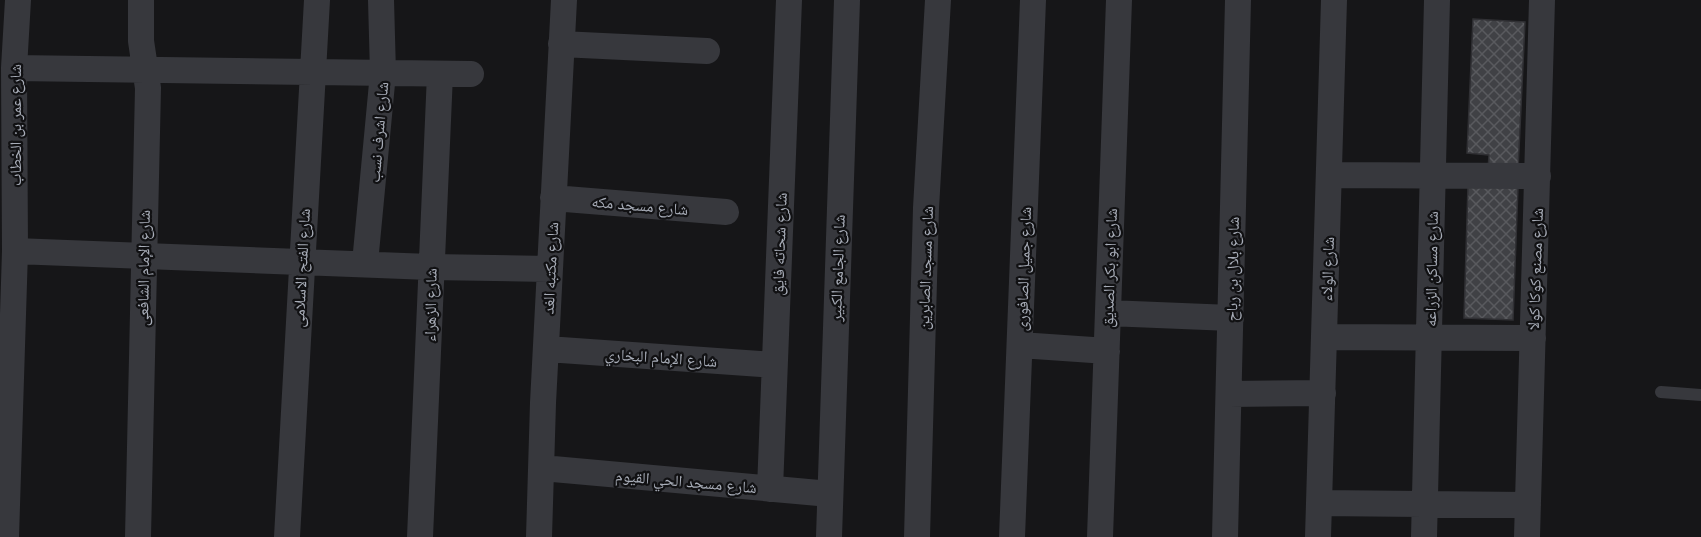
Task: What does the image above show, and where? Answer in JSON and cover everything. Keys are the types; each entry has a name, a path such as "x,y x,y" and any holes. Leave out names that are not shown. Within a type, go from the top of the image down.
{"street":[{"name":"شارع عمر بن الخطاب","path":"6,537 15,251 14,68 18,0"},
{"name":"شارع الإمام الشافعى","path":"138,537 148,88 141,41 141,0"},
{"name":"شارع الفتح الاسلامى","path":"287,537 316,0"},
{"name":"شارع اشرف نسب","path":"366,263 383,73 381,0"},
{"name":"شارع مكتبه الغد","path":"539,537 549,268 564,0"},
{"name":"شارع شحاته فايق","path":"770,489 789,0"},
{"name":"شارع الجامع الكبير","path":"829,537 847,0"},
{"name":"شارع مسجد الصابرين","path":"917,537 927,208 938,0"},
{"name":"شارع جميل الصافورى","path":"1012,537 1033,0"},
{"name":"شارع ابو بكر الصديق","path":"1100,537 1119,0"},
{"name":"شارع بلال بن رباح","path":"1225,537 1238,0"},
{"name":"شارع الولاء","path":"1318,537 1334,0"},
{"name":"شارع مساكن الزراعه","path":"1424,537 1437,0"},
{"name":"شارع مصنع كوكا كولا","path":"1527,537 1542,0"},
{"path":"561,44 707,51"},
{"path":"14,68 471,74"},
{"name":"شارع الزهراء","path":"420,537 440,74"},
{"path":"1330,175 1538,176"},
{"name":"شارع مسجد مكه","path":"554,198 726,212"},
{"path":"15,251 430,267 549,268"},
{"path":"1108,313 1231,318"},
{"path":"1324,337 1533,338"},
{"path":"1020,345 1107,351"},
{"name":"شارع الإمام البخاري","path":"547,349 774,365"},
{"path":"1229,394 1323,393"},
{"name":"شارع مسجد الحي القيوم","path":"542,468 830,494"},
{"path":"1319,503 1528,505"}],"lane":[{"path":"1660,392 1701,395"}],"building":[{"path":"1473,19 1525,22 1518,171 1488,170 1489,155 1467,153"},
{"path":"1468,185 1518,187 1513,320 1464,318"}]}
